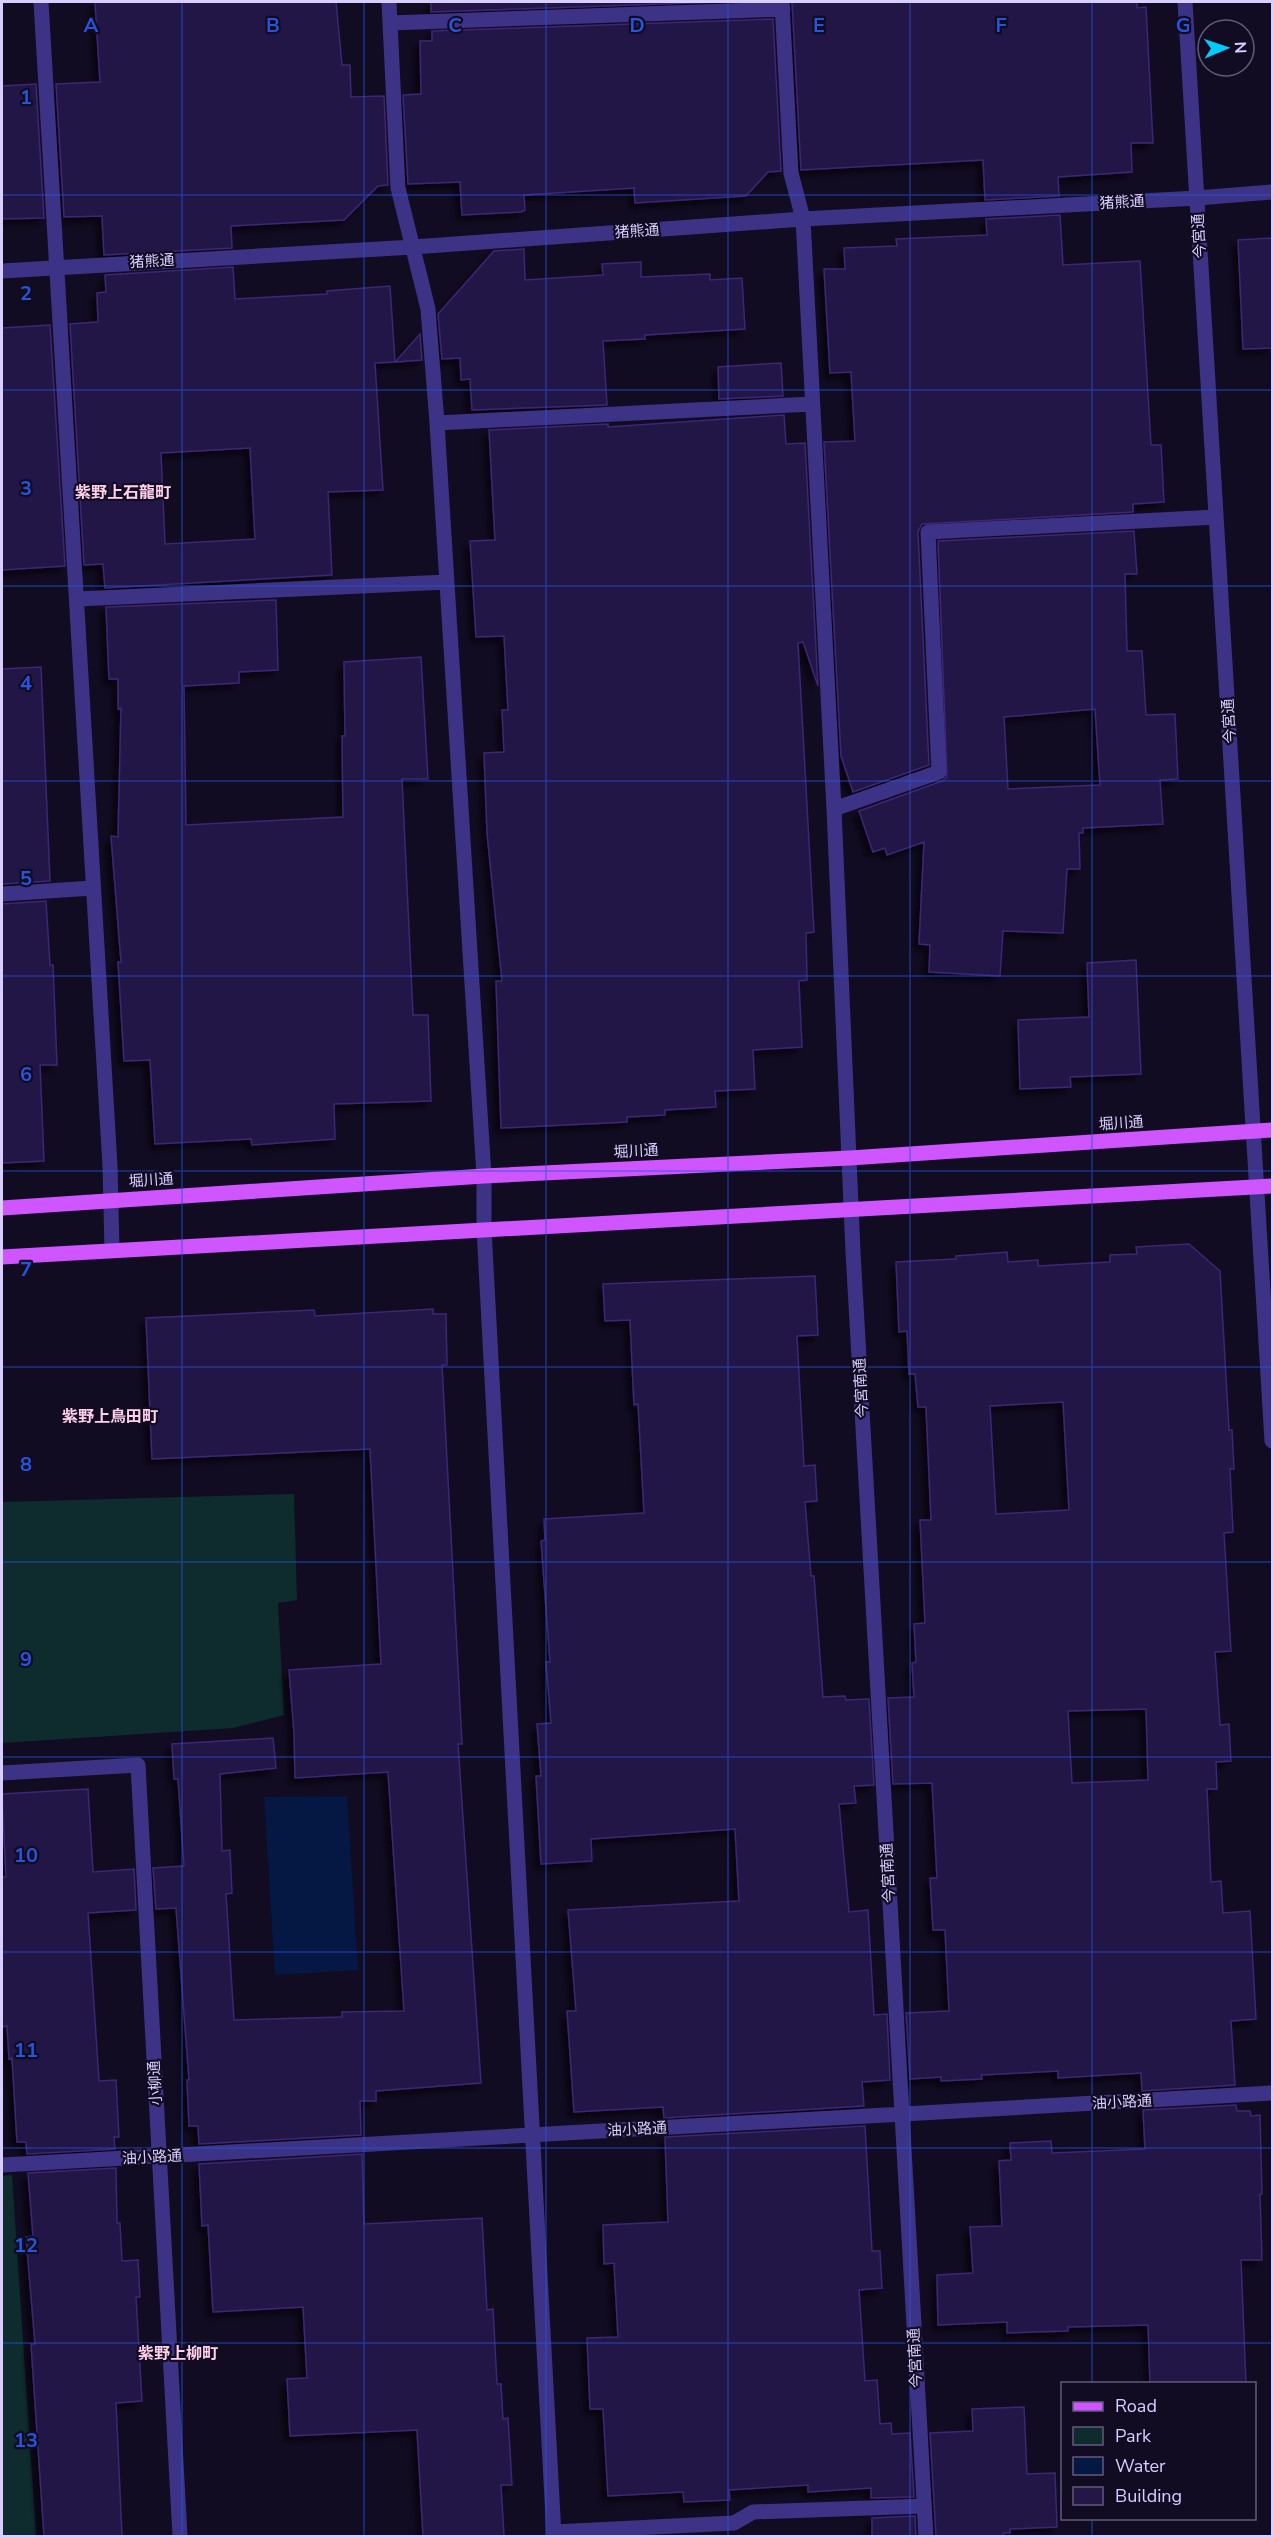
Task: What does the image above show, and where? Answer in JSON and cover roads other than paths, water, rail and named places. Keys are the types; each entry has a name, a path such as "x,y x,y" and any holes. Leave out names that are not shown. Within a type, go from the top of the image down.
{"main road":[{"name":"堀川通","path":"2,1208 484,1176 850,1158 1272,1130"},
{"path":"2,1257 1265,1186"}],"street":[{"path":"41,2 112,1201 112,1250"},
{"path":"389,2 398,188 428,309 437,423 484,1176 484,1229 554,2534 734,2523 753,2512 924,2506"},
{"name":"今宮通","path":"1185,2 1253,1132 1265,1186 1272,1441"},
{"path":"390,22 782,5"},
{"name":"今宮南通","path":"782,5 790,173 803,219 834,809 851,1210 926,2536"},
{"name":"猪熊通","path":"2,271 413,247 803,219 1272,192"},
{"path":"437,423 812,404"},
{"path":"834,809 939,772 927,532 1216,517"},
{"path":"76,599 447,582"},
{"path":"2,894 93,888"},
{"name":"小柳通","path":"2,1773 138,1765 180,2536"},
{"name":"油小路通","path":"2,2165 1272,2093"}],"water":[{"path":"347,1796 358,1970 275,1975 264,1797"}],"district":[{"name":"紫野上石龍町","path":"123,493"},
{"name":"紫野上鳥田町","path":"110,1417"},
{"name":"紫野上柳町","path":"178,2354"}]}
